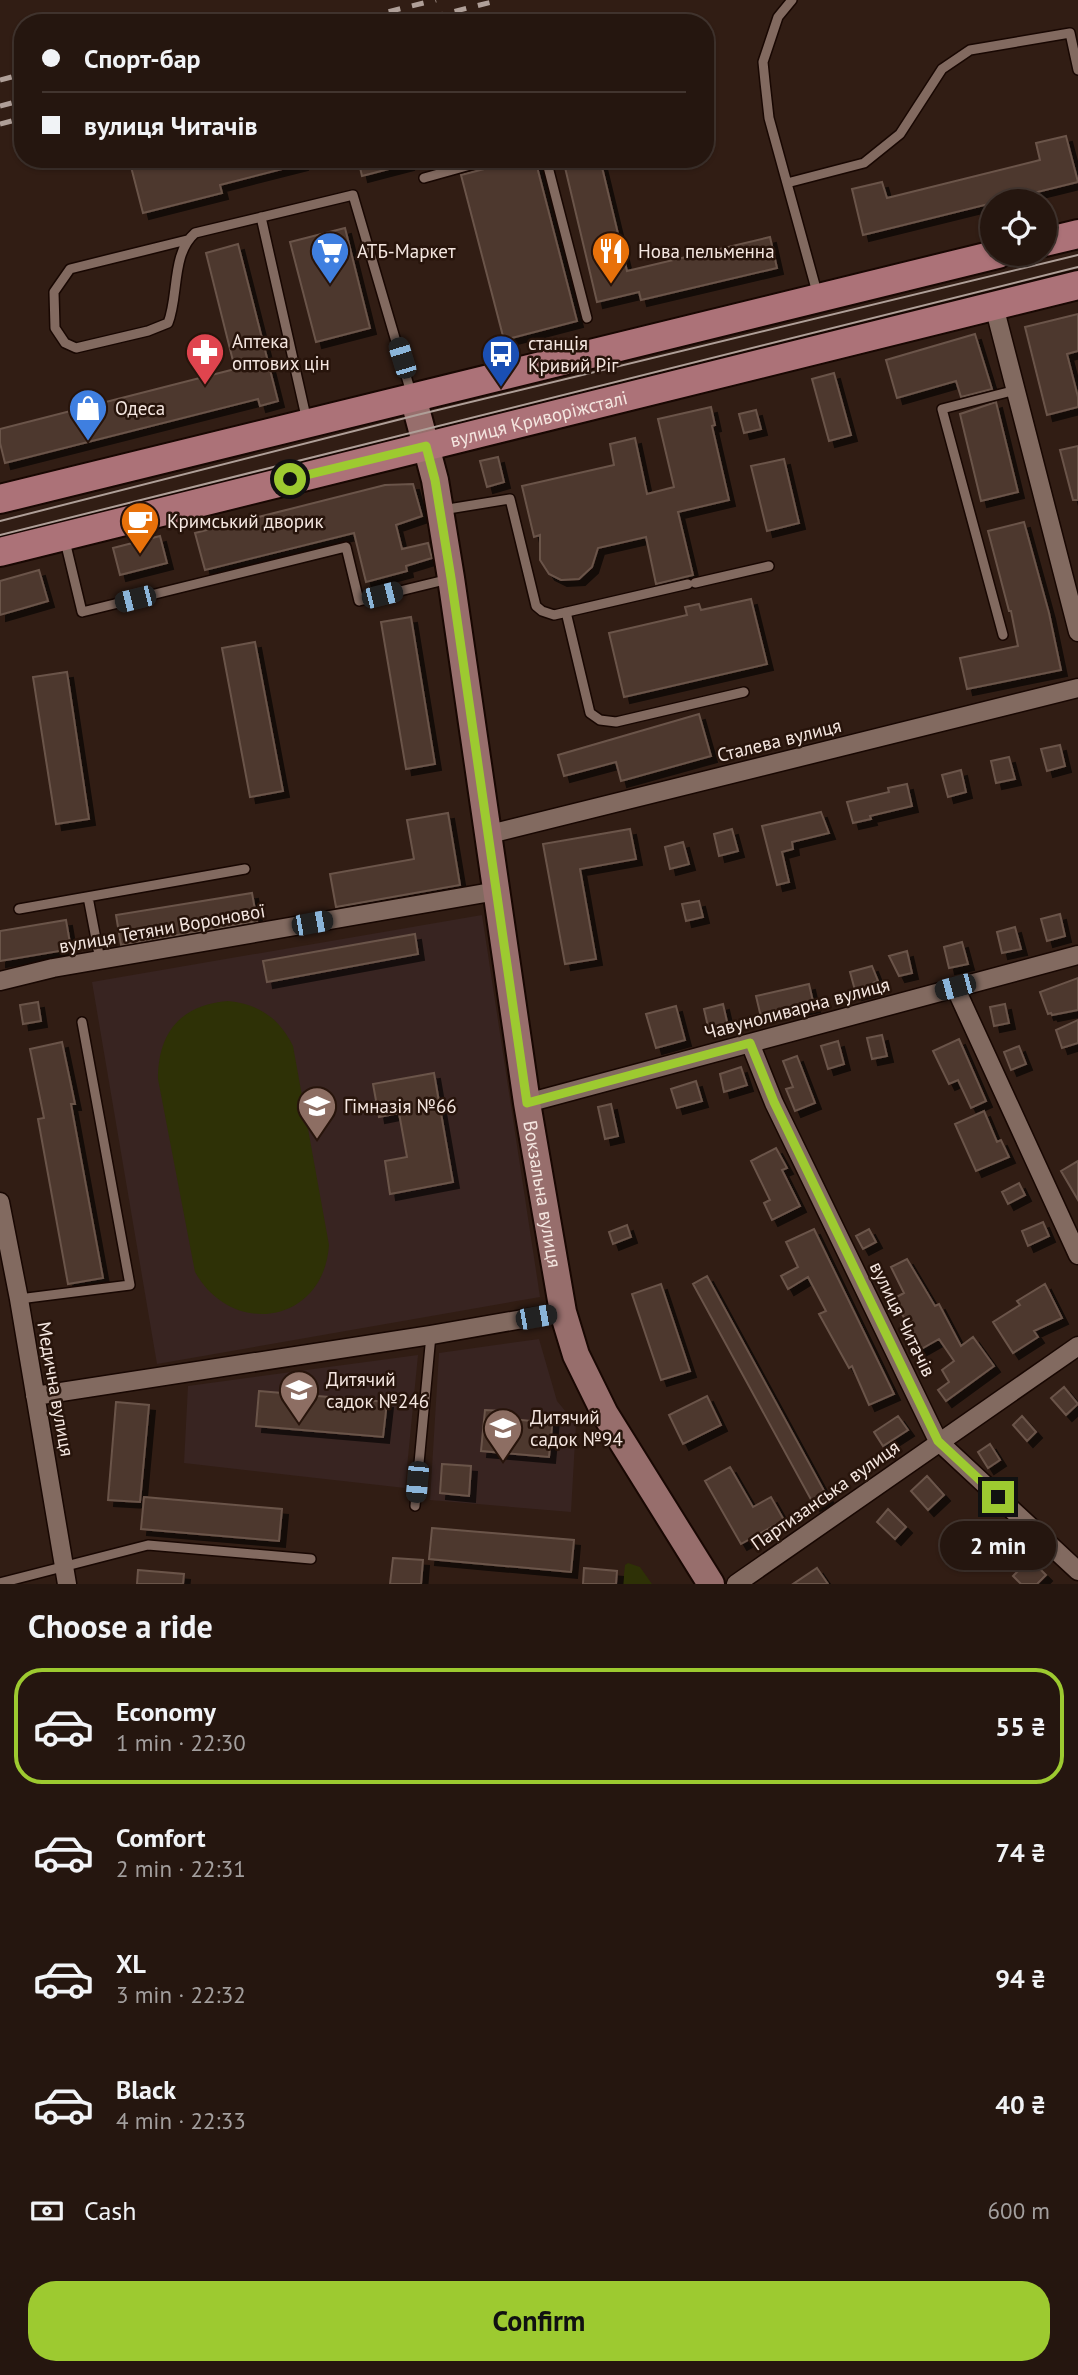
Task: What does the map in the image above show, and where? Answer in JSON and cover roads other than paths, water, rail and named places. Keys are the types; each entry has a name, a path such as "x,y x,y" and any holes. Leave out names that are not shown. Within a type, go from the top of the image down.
{"main road":[{"path":"1057,239 1078,234"},
{"path":"0,499 980,258"},
{"name":"вулиця Криворіжсталі","path":"0,552 1078,285"}],"street":[{"path":"995,306 1078,632"},
{"name":"Вокзальна вулиця","path":"413,397 440,510 490,834 527,1103 563,1312 576,1355 605,1414 711,1584"},
{"name":"Сталева вулиця","path":"490,834 1078,688"},
{"name":"вулиця Тетяни Воронової","path":"0,981 52,968 497,891"},
{"name":"Чавуноливарна вулиця","path":"527,1103 1078,956"},
{"path":"955,987 1078,1255"},
{"name":"вулиця Читачів","path":"750,1043 774,1102 938,1441 1078,1571"},
{"name":"Медична вулиця","path":"0,1202 66,1575"},
{"path":"35,1396 563,1312"},
{"name":"Партизанська вулиця","path":"736,1584 1078,1346"}],"lane":[{"path":"792,0 778,17 763,62 769,118 819,298"},
{"path":"787,183 864,163 900,134 942,69 970,50 1070,33 1078,69"},
{"path":"424,178 460,168"},
{"path":"548,168 587,318"},
{"path":"187,240 180,259 174,309 168,323 148,331 76,348 65,343 55,328 54,292 71,269 187,240 195,233 353,195 413,397"},
{"path":"261,217 307,423"},
{"path":"1003,635 942,409 1016,390"},
{"path":"440,510 510,499 536,607 554,615 769,566"},
{"path":"63,536 82,612 346,547 359,601 451,578"},
{"path":"566,612 590,713 600,720 616,722 744,692"},
{"path":"19,909 245,869"},
{"path":"88,897 100,960"},
{"path":"19,1299 130,1285 82,1021"},
{"path":"415,1506 431,1335"},
{"path":"0,1583 66,1575 148,1545 311,1559"}],"tram line":[{"path":"0,521 417,415 1078,255"},
{"path":"0,535 1078,267"}],"railway":[{"path":"379,14 436,0"},
{"path":"444,14 500,0"},
{"path":"0,80 14,76"},
{"path":"0,106 14,102"},
{"path":"0,124 14,120"}],"place":[{"name":"АТБ-Маркет","path":"330,285"},
{"name":"Нова пельменна","path":"611,285"},
{"name":"Аптека оптових цін","path":"205,386"},
{"name":"станція Кривий Ріг","path":"501,388"},
{"name":"Одеса","path":"88,442"},
{"name":"Кримський дворик","path":"140,555"},
{"name":"Гімназія №66","path":"317,1140"},
{"name":"Дитячий садок №246","path":"299,1424"},
{"name":"Дитячий садок №94","path":"503,1462"}]}
